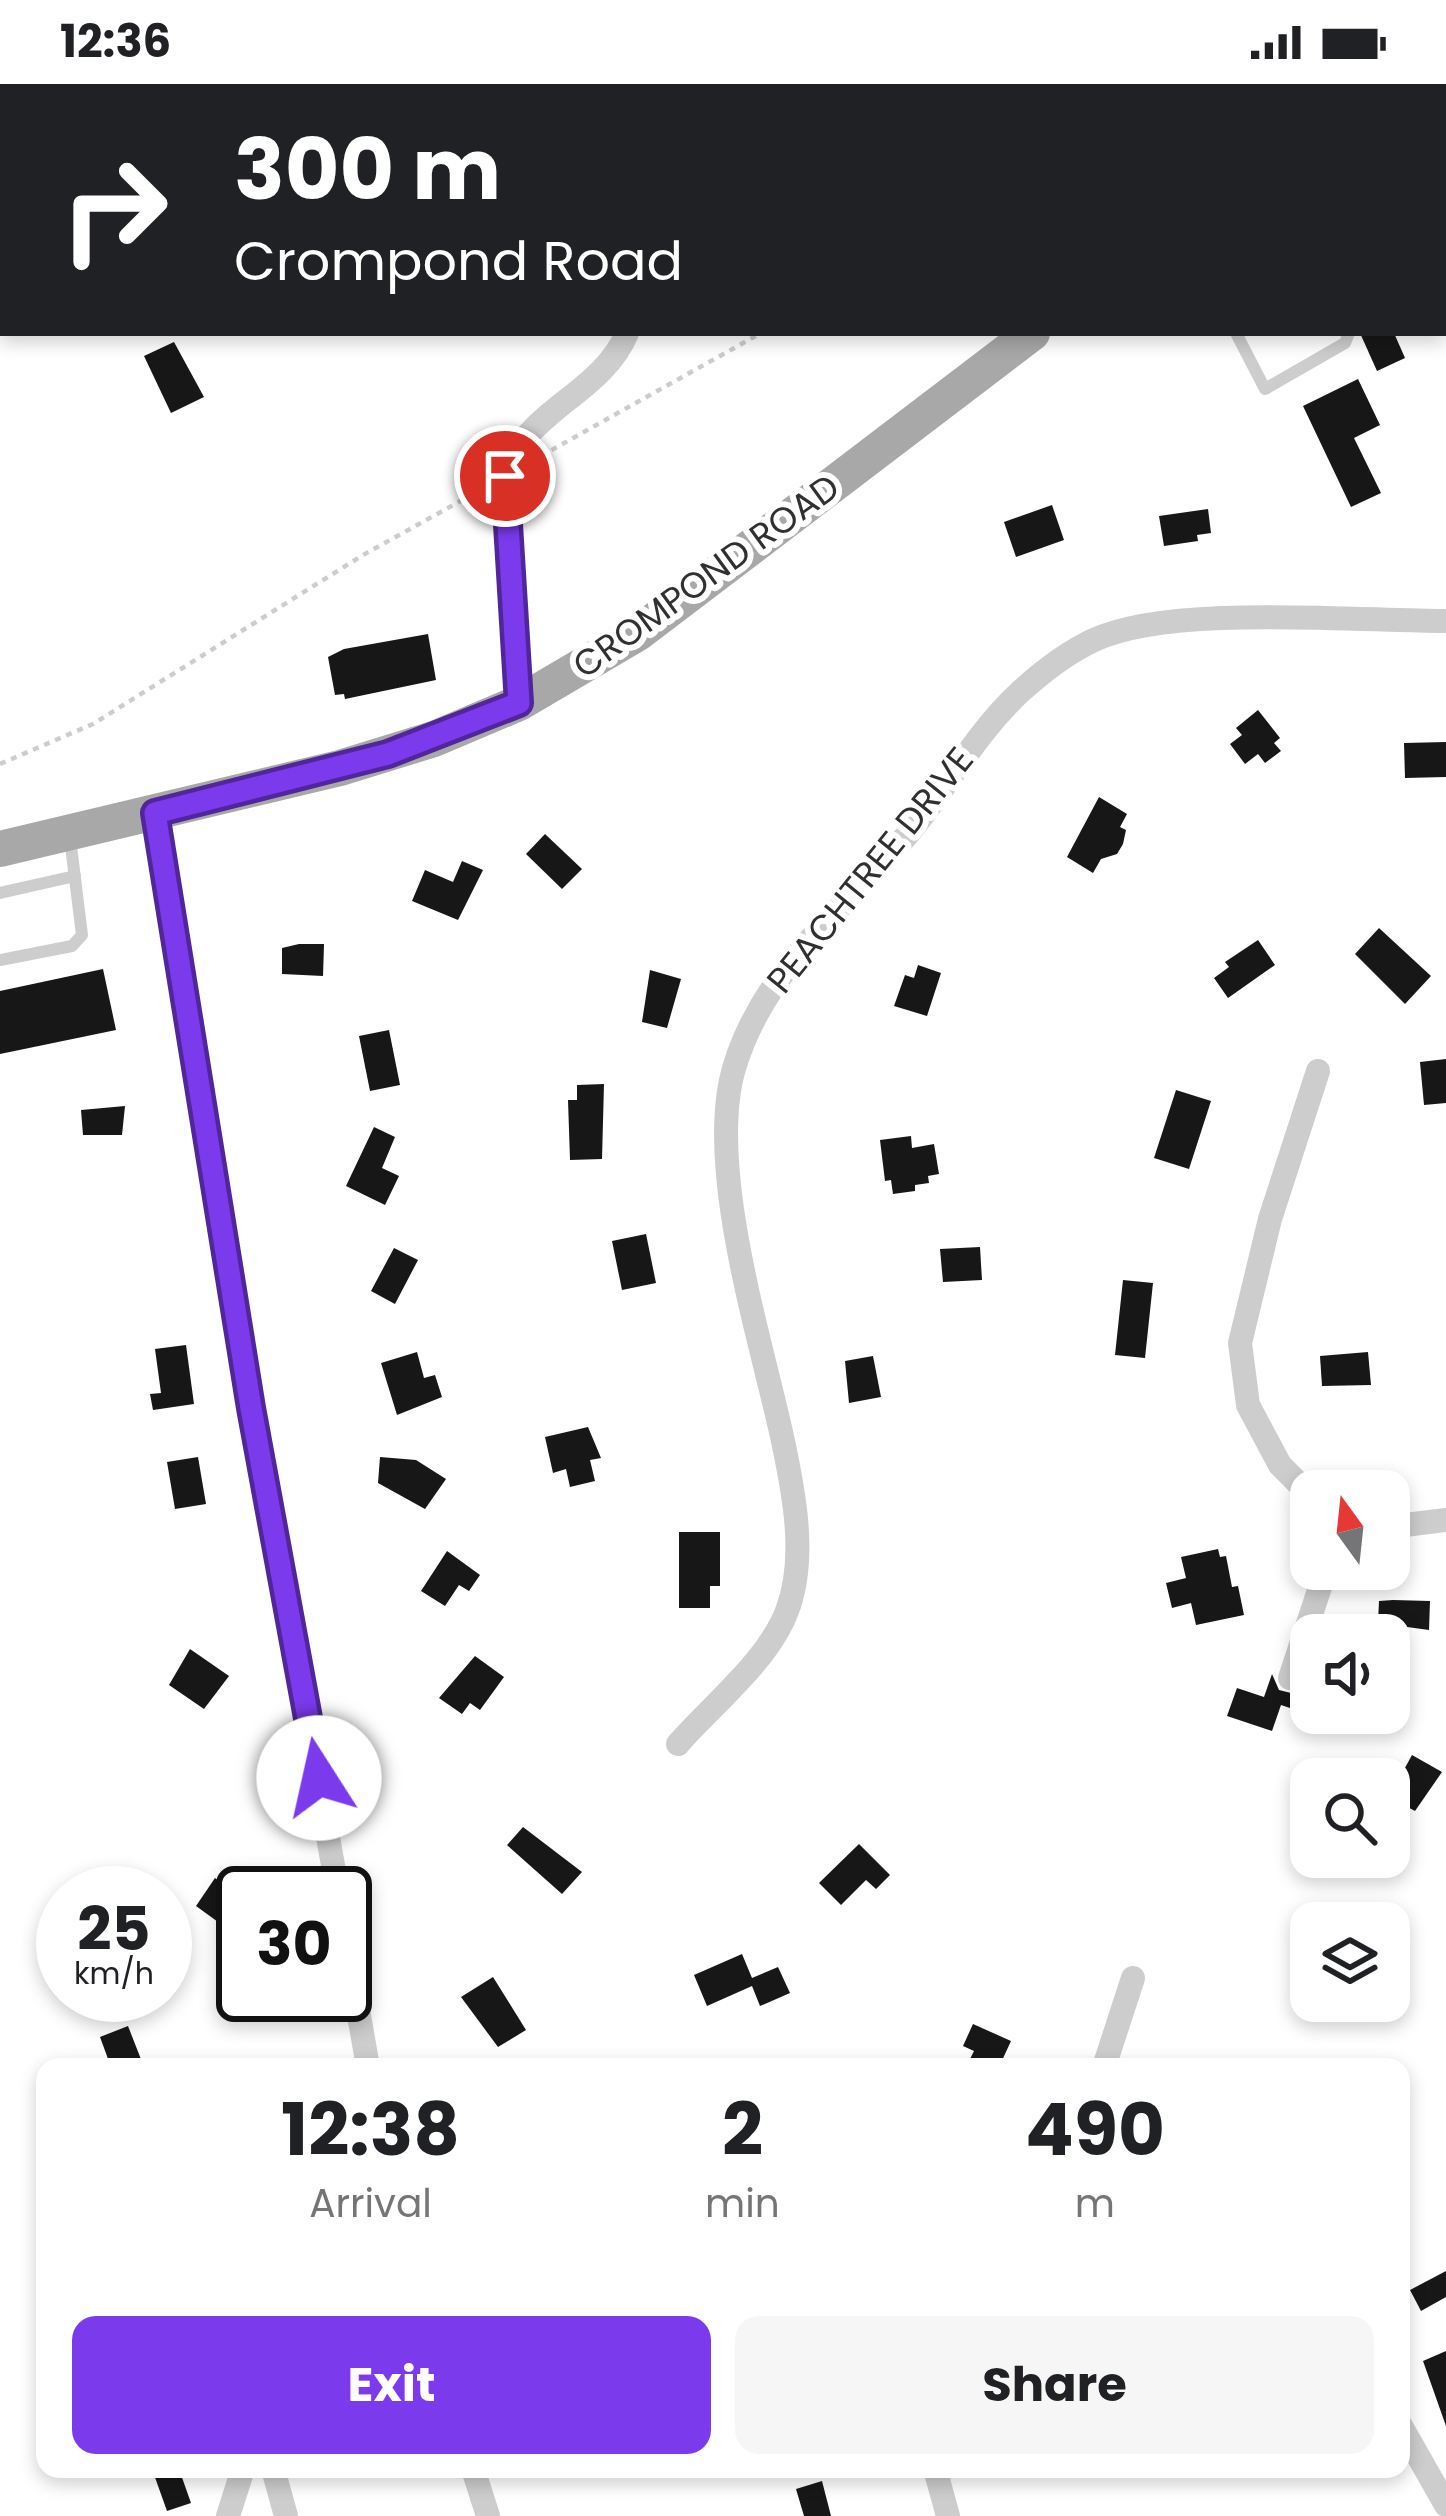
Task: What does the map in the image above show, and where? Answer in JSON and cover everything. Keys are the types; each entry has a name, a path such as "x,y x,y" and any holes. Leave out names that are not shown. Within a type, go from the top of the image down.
{"main road":[{"name":"CROMPOND ROAD","path":"0,849 388,754 519,703 638,633 1028,336"}],"street":[{"path":"519,703 505,476 517,444 602,372 625,336"},
{"name":"PEACHTREE DRIVE","path":"678,1744 773,1640 795,1585 792,1486 728,1182 724,1125 734,1065 777,982 815,927 908,833 970,743 1057,661 1097,638 1160,622 1446,621"},
{"path":"155,813 248,1393 333,1866"},
{"path":"1290,1475 1248,1405 1240,1343 1270,1219 1318,1072"},
{"path":"1410,1524 1446,1520"},
{"path":"1107,2058 1133,1978"},
{"path":"360,2022 366,2058"},
{"path":"1410,2442 1446,2505"},
{"path":"228,2516 240,2478"},
{"path":"275,2478 286,2516"},
{"path":"476,2478 488,2516"},
{"path":"937,2478 948,2516"}],"lane":[{"path":"1238,336 1265,389 1346,343 1348,336"},
{"path":"0,960 72,946 82,935 69,833"},
{"path":"0,893 75,876"}],"path":[{"path":"0,764 93,724 363,555 756,336"}],"building":[{"path":"1361,336 1395,336 1405,358 1377,371"},
{"path":"174,342 204,397 171,413 144,356"},
{"path":"1358,379 1380,425 1354,438 1381,493 1351,507 1303,406"},
{"path":"1052,505 1064,540 1016,557 1004,522"},
{"path":"1208,509 1211,533 1197,535 1198,541 1164,546 1159,516"},
{"path":"428,634 436,680 345,699 344,694 335,695 328,657 344,649"},
{"path":"1258,710 1280,738 1274,743 1281,751 1265,763 1258,754 1245,764 1230,744 1242,735 1236,728"},
{"path":"1446,742 1446,777 1405,778 1404,743"},
{"path":"1099,797 1127,814 1120,827 1126,830 1117,854 1101,859 1093,873 1067,857"},
{"path":"545,834 582,869 562,889 526,854"},
{"path":"462,861 483,870 458,920 412,901 425,870 453,882"},
{"path":"1379,928 1431,976 1405,1004 1355,954"},
{"path":"1258,940 1275,965 1228,998 1214,978 1229,967 1225,962"},
{"path":"324,944 323,976 282,974 282,948"},
{"path":"918,965 941,973 927,1016 894,1006 905,975 914,978"},
{"path":"103,969 116,1030 0,1054 0,991"},
{"path":"650,970 681,979 667,1028 642,1022"},
{"path":"389,1030 400,1085 370,1091 359,1036"},
{"path":"1446,1059 1446,1103 1424,1105 1420,1062"},
{"path":"604,1084 602,1159 570,1160 568,1100 577,1100 577,1085"},
{"path":"1176,1090 1211,1101 1189,1169 1154,1158"},
{"path":"125,1106 122,1135 83,1135 81,1110"},
{"path":"374,1127 395,1137 382,1168 399,1176 385,1205 346,1186"},
{"path":"911,1136 912,1148 934,1144 939,1174 928,1176 929,1183 915,1185 915,1191 893,1194 891,1180 885,1181 880,1140"},
{"path":"646,1234 656,1283 622,1290 612,1241"},
{"path":"980,1247 982,1280 943,1282 940,1249"},
{"path":"394,1248 418,1260 395,1304 371,1291"},
{"path":"1123,1280 1153,1283 1145,1358 1115,1355"},
{"path":"186,1345 194,1404 153,1410 150,1394 161,1393 155,1349"},
{"path":"417,1352 424,1378 435,1375 442,1397 397,1415 381,1363"},
{"path":"1368,1352 1371,1385 1322,1386 1320,1356"},
{"path":"873,1356 881,1397 849,1403 845,1361"},
{"path":"588,1427 601,1458 590,1460 595,1481 570,1487 566,1469 553,1473 545,1437"},
{"path":"198,1457 206,1504 175,1509 167,1462"},
{"path":"380,1457 416,1460 446,1479 425,1509 378,1483"},
{"path":"679,1532 720,1532 720,1586 710,1586 710,1608 679,1608"},
{"path":"1218,1549 1220,1557 1226,1556 1232,1587 1238,1586 1244,1615 1196,1625 1191,1603 1172,1608 1166,1583 1186,1578 1181,1557"},
{"path":"447,1551 480,1575 469,1591 459,1585 445,1606 421,1591"},
{"path":"1379,1601 1430,1601 1429,1630 1410,1627 1410,1614 1378,1614"},
{"path":"190,1649 229,1676 204,1709 169,1685"},
{"path":"475,1656 504,1677 480,1710 470,1703 462,1714 439,1698"},
{"path":"1272,1674 1279,1690 1290,1693 1290,1708 1281,1705 1272,1731 1227,1716 1237,1688 1264,1697"},
{"path":"1412,1755 1442,1772 1415,1811 1410,1808"},
{"path":"523,1827 582,1872 562,1894 507,1845"},
{"path":"859,1844 890,1875 876,1889 866,1880 841,1905 819,1883"},
{"path":"215,1878 216,1920 196,1906"},
{"path":"742,1954 752,1978 778,1967 790,1993 760,2006 752,1986 707,2006 694,1975"},
{"path":"493,1977 526,2030 498,2047 461,1997"},
{"path":"973,2024 1011,2041 1003,2058 970,2058 974,2051 963,2046"},
{"path":"128,2026 140,2058 108,2058 100,2037"},
{"path":"1446,2271 1446,2297 1421,2311 1410,2290"},
{"path":"1446,2351 1446,2426 1423,2361"},
{"path":"155,2478 182,2478 191,2503 167,2511"},
{"path":"822,2481 831,2516 804,2516 796,2489"}],"route":[{"path":"319,1778 251,1408 155,813 388,754 519,703 505,476"}]}
